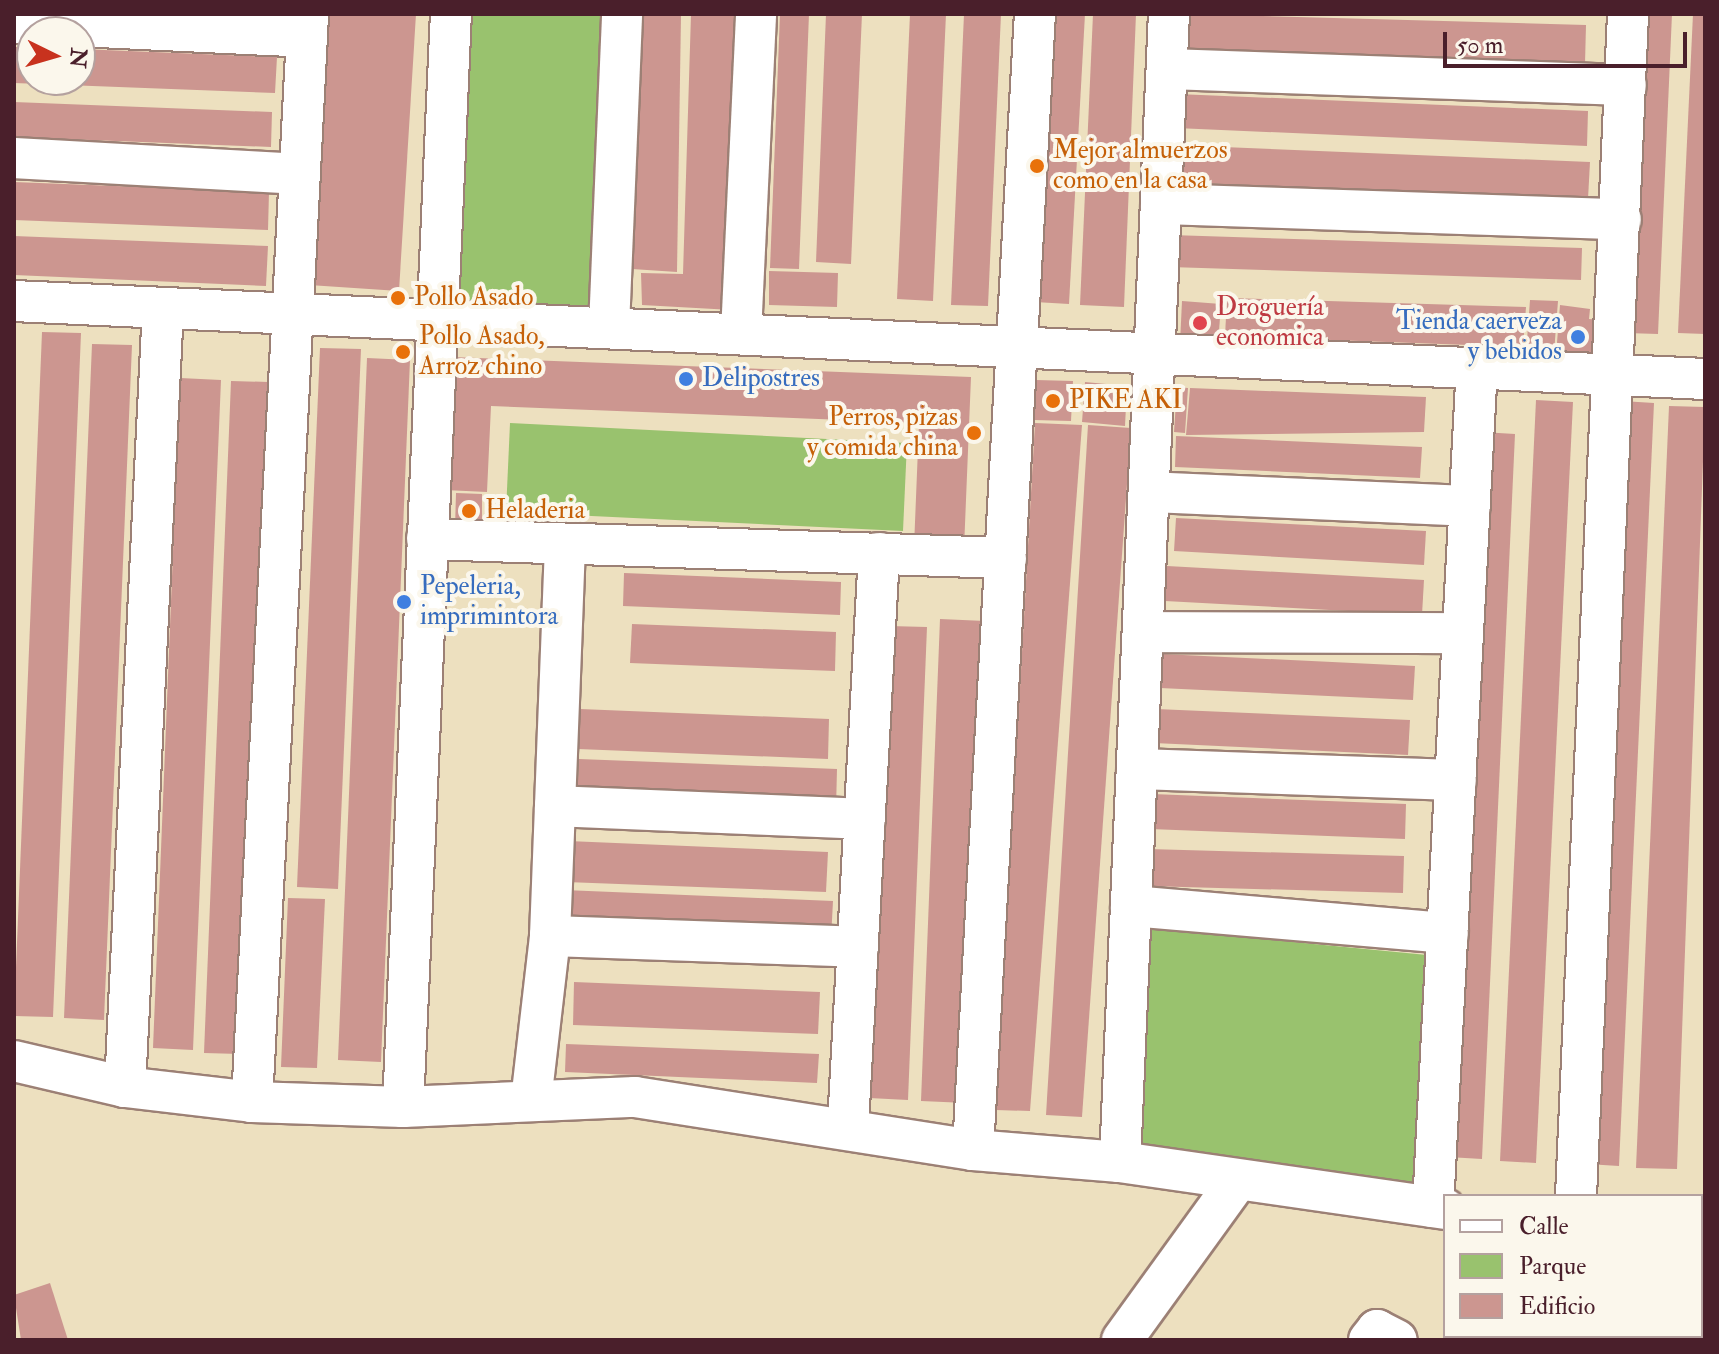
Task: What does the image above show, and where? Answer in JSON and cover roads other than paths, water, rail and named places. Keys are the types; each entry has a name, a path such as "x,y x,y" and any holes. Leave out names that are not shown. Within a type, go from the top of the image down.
{"street":[{"path":"403,1107 451,14"},
{"path":"609,327 622,14"},
{"path":"741,334 756,14"},
{"path":"973,1150 1035,14"},
{"path":"1120,1162 1169,14"},
{"path":"1576,1194 1617,372 1628,14"},
{"path":"14,23 307,26 252,1102"},
{"path":"1167,69 1626,85"},
{"path":"14,158 299,174"},
{"path":"1161,204 1621,219"},
{"path":"14,301 1617,372 1705,379"},
{"path":"125,1087 163,308"},
{"path":"14,1061 125,1087 252,1102 403,1107 635,1097 848,1126 973,1150 1120,1162 1439,1208 1448,933 1477,366"},
{"path":"1149,492 1470,506"},
{"path":"427,539 1006,558"},
{"path":"531,1101 550,936 565,544"},
{"path":"848,1126 879,553"},
{"path":"1143,632 1463,633"},
{"path":"1137,769 1456,780"},
{"path":"555,806 865,819"},
{"path":"1131,906 1448,933"},
{"path":"550,936 858,947"},
{"path":"1122,1340 1237,1181"}],"place":[{"name":"Mejor almuerzos como en la casa","path":"1037,166"},
{"name":"Pollo Asado","path":"398,298"},
{"name":"Droguería economica","path":"1200,323"},
{"name":"Tienda caerveza y bebidos","path":"1578,337"},
{"name":"Pollo Asado, Arroz chino","path":"403,352"},
{"name":"Delipostres","path":"686,379"},
{"name":"PIKE AKI","path":"1053,401"},
{"name":"Perros, pizas y comida china","path":"974,433"},
{"name":"Heladeria","path":"469,511"},
{"name":"Pepeleria, imprimintora","path":"404,602"}]}
